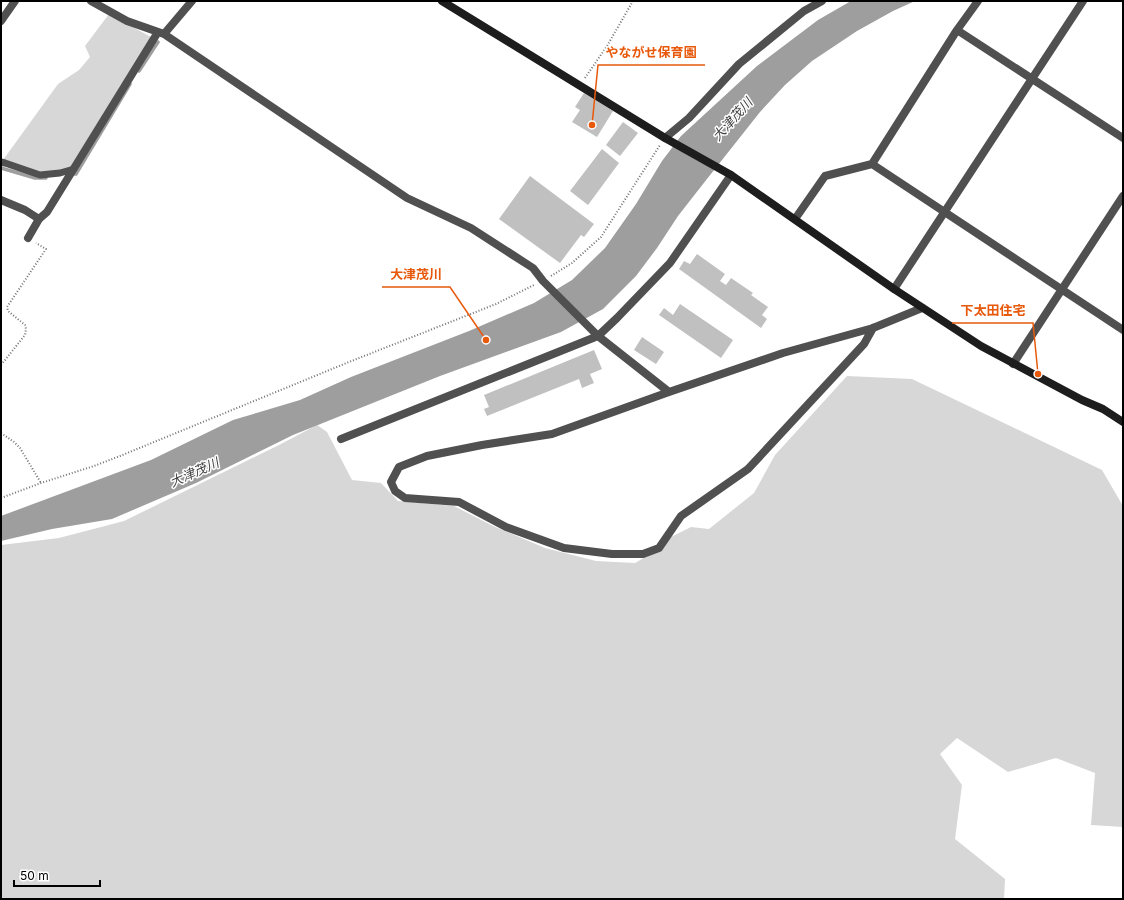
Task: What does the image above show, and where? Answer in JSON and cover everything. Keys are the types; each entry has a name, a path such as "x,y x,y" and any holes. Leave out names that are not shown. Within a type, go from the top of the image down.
{"street":[{"path":"1,21 15,1"},
{"path":"91,1 127,21 161,33 407,198 471,228 533,268 543,281 598,336 669,392"},
{"path":"28,238 39,219 47,212 161,33 192,1"},
{"path":"442,1 665,138 731,175 894,290 981,346 1082,400 1103,409 1123,422"},
{"path":"665,138 689,118 739,64 804,12 822,1"},
{"path":"795,219 825,176 872,164 957,30 978,1"},
{"path":"894,290 1031,78 1083,1"},
{"path":"957,30 1123,138"},
{"path":"872,164 1123,330"},
{"path":"341,439 598,336 670,263 731,175"},
{"path":"1013,364 1123,196"},
{"path":"1,200 25,210 39,219"},
{"path":"873,328 860,349 748,469 681,516 659,548 643,554 612,554 564,548 506,527 459,502 405,498 395,491 391,482 399,467 427,456 482,445 552,434 783,353 873,328 922,308"}],"lane":[{"path":"1,162 40,176 74,169"}],"path":[{"path":"580,86 607,46 633,1"},
{"path":"1,498 120,456 349,362 496,304 543,281 572,263 602,237 665,138"},
{"path":"1,365 25,335 26,329 25,325 8,311 7,307 46,249 28,238"},
{"path":"1,433 20,448 41,483"}],"shaded area":[{"path":"109,14 151,37 69,169 44,173 3,160 58,84 79,70 90,57 85,46"},
{"path":"847,376 912,379 1102,470 1123,506 1123,827 1091,825 1095,773 1056,758 1008,772 957,738 940,754 962,785 955,839 1005,879 1004,899 1,899 1,545 59,538 124,521 317,425 327,432 352,480 381,483 398,501 454,506 493,526 545,548 596,561 635,563 654,552 657,544 691,527 709,529 754,493 775,455"}],"water":[{"path":"851,1 915,1 893,11 857,31 812,61 785,85 760,112 678,216 636,276 603,309 561,332 440,376 293,435 196,483 112,519 52,529 1,541 1,516 151,460 233,420 300,400 351,377 469,331 534,303 572,280 605,248 636,204 662,161 681,136 757,66 818,20"}],"building":[{"path":"584,93 613,111 597,137 572,122 580,110 575,107"},
{"path":"623,122 638,133 620,156 606,145"},
{"path":"602,149 619,163 588,205 570,191"},
{"path":"530,176 594,224 584,237 581,235 560,263 499,219"},
{"path":"697,254 725,274 720,281 726,285 731,278 753,293 751,295 768,307 762,315 767,319 761,328 679,269 684,261 690,264"},
{"path":"680,304 733,340 721,358 659,315 664,308 673,315"},
{"path":"642,337 664,352 656,364 634,350"},
{"path":"594,350 602,369 590,374 594,383 582,388 579,379 487,416 484,409 489,407 484,395"}],"waterway":[{"path":"139,71 158,42"},
{"path":"70,174 76,174 130,84"},
{"path":"1,168 35,178 46,178"}],"place":[{"name":"やながせ保育園","path":"592,125"},
{"name":"大津茂川","path":"486,340"},
{"name":"下太田住宅","path":"1038,374"}]}
